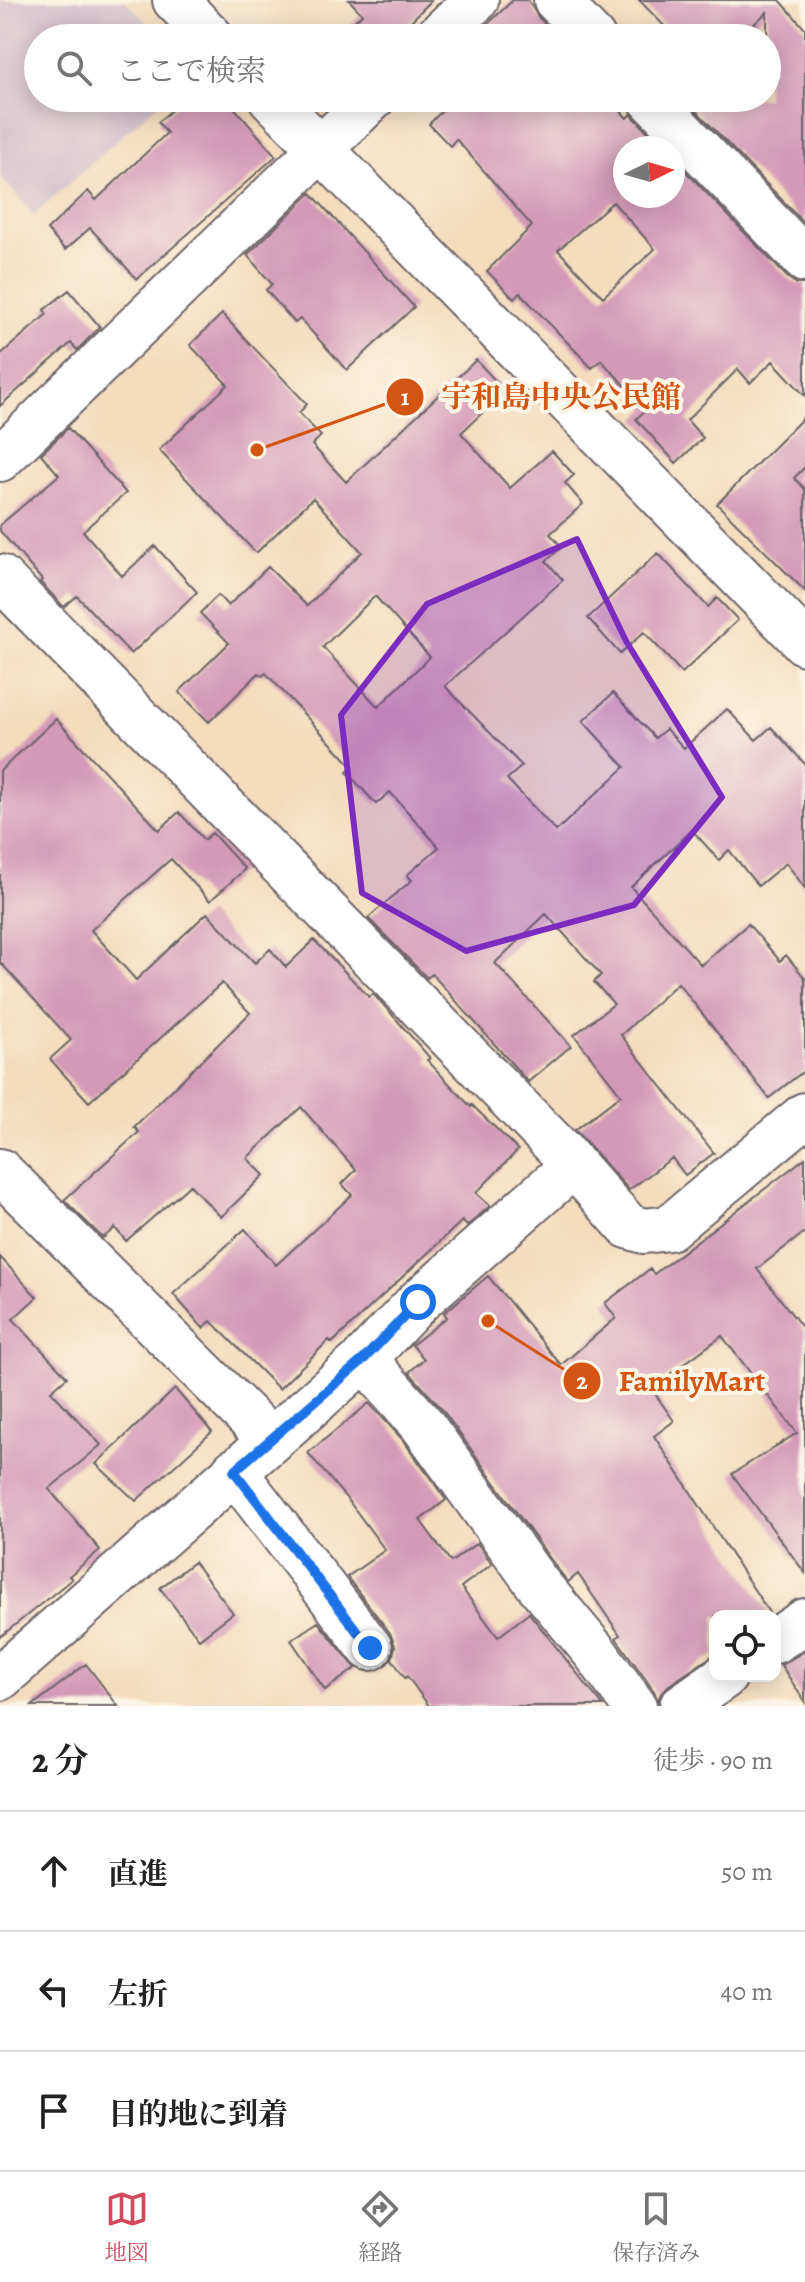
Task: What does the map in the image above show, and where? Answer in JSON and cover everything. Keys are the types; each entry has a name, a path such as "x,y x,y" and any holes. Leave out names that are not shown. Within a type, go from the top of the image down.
{"street":[{"path":"175,0 198,24"},
{"path":"451,24 476,0"},
{"path":"556,0 579,24"},
{"path":"284,112 802,635"},
{"path":"0,459 358,112"},
{"path":"663,112 805,260"},
{"path":"0,577 574,1165 628,1226 644,1231 669,1228 805,1115"},
{"path":"0,1678 364,1359 411,1308 574,1165"},
{"path":"0,1171 271,1440"},
{"path":"364,1359 421,1423 537,1583 594,1651 634,1706"},
{"path":"234,1471 370,1648"},
{"path":"781,1637 805,1621"},
{"path":"682,1706 716,1682"}],"highlighted area":[{"path":"577,539 626,641 722,797 634,905 466,951 362,893 341,715 427,604"}],"shaded area":[{"path":"0,0 125,0 148,24 24,24 24,112 148,112 34,215 0,176"}],"building":[{"path":"349,0 432,0 408,24 351,24 362,14"},
{"path":"513,0 528,0 545,24 488,24"},
{"path":"639,0 780,0 805,29 805,224 698,112 781,112 781,24 767,24 767,12 754,24 662,24"},
{"path":"169,112 238,112 276,156 137,279 90,228 65,250 47,230 88,191 96,200 167,133 158,122"},
{"path":"441,112 622,112 627,118 631,114 652,136 613,136 613,202 558,250 603,297 655,249 618,208 685,208 685,171 787,277 797,284 805,284 805,396 773,361 750,383 738,369 687,420 703,438 676,463 636,419 647,409 601,360 592,368 520,293 514,299 487,271 532,226 456,139 450,146 429,124"},
{"path":"311,193 414,307 347,370 300,319 295,323 266,290 272,284 247,255"},
{"path":"69,290 100,327 77,350 71,343 0,406 0,355 47,314 44,310"},
{"path":"222,314 307,404 299,413 321,436 312,445 346,482 476,360 505,391 461,433 510,488 552,451 574,475 565,483 583,504 550,534 562,547 546,561 563,580 445,686 522,766 507,779 556,831 625,767 583,721 613,693 655,738 666,729 684,748 727,709 756,740 771,727 805,764 805,888 786,863 758,886 729,850 719,860 692,830 631,887 701,965 748,924 780,961 786,955 805,978 805,1070 769,1098 678,983 621,1035 714,1153 685,1175 672,1158 629,1190 575,1130 621,1095 574,1035 614,1004 594,982 601,975 546,914 495,963 571,1046 528,1082 432,974 427,978 368,918 412,880 407,875 439,847 390,792 376,804 347,772 353,767 266,673 262,676 259,673 209,722 179,692 229,643 200,613 218,595 228,606 268,567 307,606 362,552 313,498 256,553 159,450 228,385 190,345","holes":["375,596 430,657 378,707 323,647"]},
{"path":"805,416 805,467 794,478 805,489 805,591 717,504"},
{"path":"68,428 126,493 83,531 122,576 155,546 197,592 131,654 77,596 64,607 0,531 0,525 59,475 41,454"},
{"path":"658,553 708,607 717,598 738,620 682,673 644,632 620,654 588,618"},
{"path":"56,719 159,830 179,812 204,840 212,833 245,869 210,901 171,859 91,930 136,980 207,913 255,963 270,949 286,967 314,940 369,997 373,994 430,1058 427,1060 471,1107 518,1150 476,1193 490,1206 467,1226 462,1221 279,1389 211,1321 203,1328 173,1294 245,1229 276,1265 352,1195 342,1184 356,1170 301,1107 247,1158 264,1175 221,1217 190,1185 126,1241 115,1228 103,1238 64,1200 139,1132 134,1127 250,1013 222,983 89,1102 50,1059 71,1040 0,962 0,771"},
{"path":"805,1158 805,1232 757,1269 805,1331 805,1573 732,1474 797,1433 722,1336 651,1388 674,1421 654,1436 767,1610 709,1610 709,1658 668,1686 658,1701 616,1638 620,1635 578,1574 568,1582 441,1408 409,1372 424,1359 412,1345 447,1317 444,1313 488,1276 561,1365 616,1318 605,1303 650,1269 654,1274"},
{"path":"0,1257 37,1297 13,1319 67,1377 51,1391 101,1445 49,1489 100,1550 69,1576 72,1579 0,1637"},
{"path":"175,1389 212,1432 136,1501 96,1464"},
{"path":"369,1403 402,1439 446,1500 420,1520 451,1562 477,1543 492,1564 461,1587 498,1637 529,1613 603,1706 429,1706 407,1676 405,1678 392,1659 395,1646 390,1633 347,1577 385,1550 308,1453"},
{"path":"194,1562 233,1613 199,1639 160,1588"},
{"path":"318,1622 356,1668 325,1690 291,1640"},
{"path":"805,1651 805,1702 781,1665"},
{"path":"86,1664 118,1706 32,1706"}],"place":[{"name":"宇和島中央公民館","path":"257,450"},
{"name":"FamilyMart","path":"488,1321"}],"route":[{"path":"370,1648 234,1471 364,1359 418,1302"}]}
